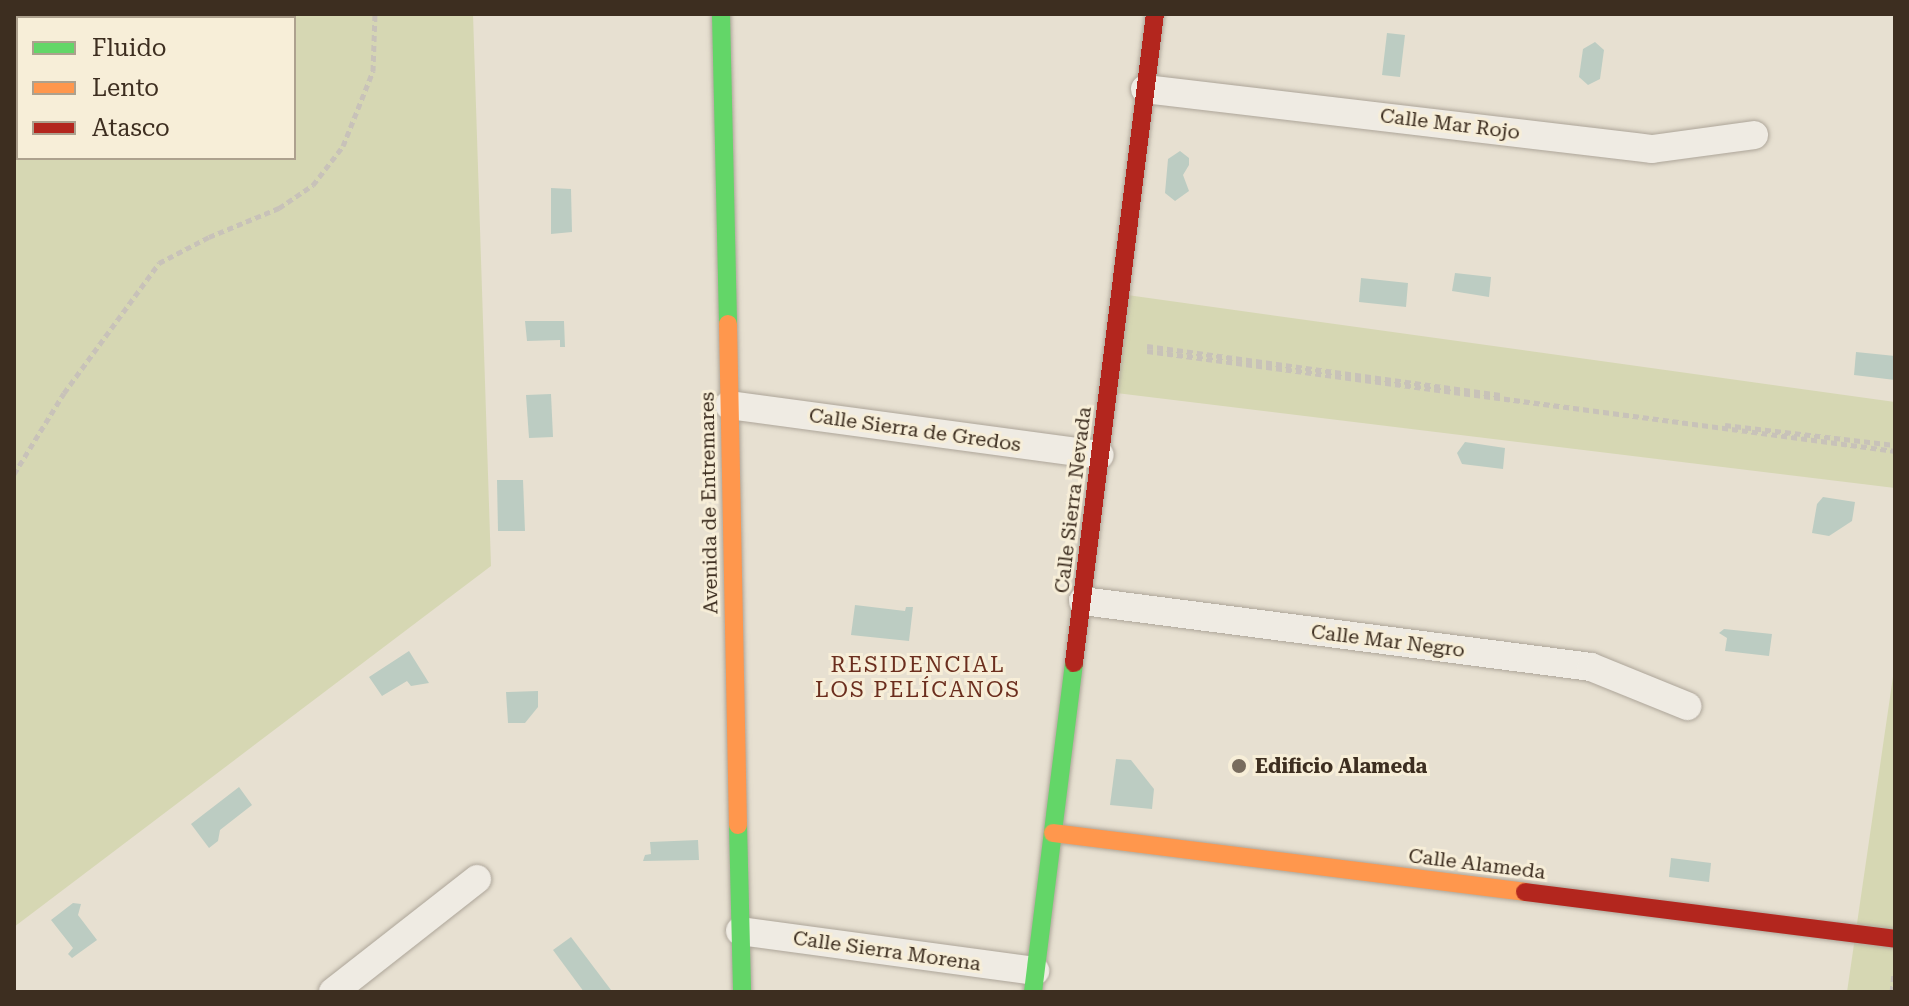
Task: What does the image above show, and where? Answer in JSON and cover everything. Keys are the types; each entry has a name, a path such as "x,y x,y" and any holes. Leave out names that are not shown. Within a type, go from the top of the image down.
{"street":[{"name":"Avenida de Entremares","path":"721,14 742,992"},
{"name":"Calle Sierra Nevada","path":"1034,982 1155,14"},
{"name":"Calle Mar Rojo","path":"1145,89 1652,149 1754,135"},
{"name":"Calle Sierra de Gredos","path":"729,405 1100,455"},
{"name":"Calle Mar Negro","path":"1083,601 1591,667 1687,706"},
{"name":"Calle Alameda","path":"1053,833 1895,939"},
{"path":"333,992 477,879"},
{"name":"Calle Sierra Morena","path":"740,931 1034,982"}],"path":[{"path":"14,474 64,393 159,263 209,237 279,208 313,185 343,146 373,71 375,14"},
{"path":"1114,344 1647,416 1895,445"},
{"path":"1114,344 1895,451"},
{"path":"1892,992 1895,965"}],"green space":[{"path":"14,14 473,14 491,566 14,927"},
{"path":"1120,294 1895,402 1895,488 1108,392"},
{"path":"1895,663 1895,992 1847,992"}],"shaded area":[{"path":"1387,33 1405,35 1400,77 1382,75"},
{"path":"1595,42 1604,50 1600,79 1588,85 1579,77 1583,49"},
{"path":"1180,151 1189,158 1183,175 1189,191 1175,201 1165,193 1168,159"},
{"path":"551,188 571,189 572,232 551,234"},
{"path":"1455,273 1491,277 1489,297 1452,291"},
{"path":"1361,278 1408,283 1406,307 1359,302"},
{"path":"525,321 564,321 565,347 560,347 560,340 527,341"},
{"path":"1856,352 1895,356 1895,380 1854,375"},
{"path":"551,394 553,437 529,438 526,395"},
{"path":"1465,442 1505,448 1503,469 1462,464 1457,453"},
{"path":"497,480 523,480 525,531 498,531"},
{"path":"1823,497 1855,502 1852,521 1829,536 1812,533 1817,504"},
{"path":"855,605 905,611 906,607 913,607 909,641 851,635"},
{"path":"1724,629 1772,634 1769,656 1725,651 1727,638 1719,633"},
{"path":"409,651 429,683 411,686 407,681 382,696 369,677"},
{"path":"538,691 538,707 525,723 508,723 506,692"},
{"path":"1116,759 1131,760 1154,789 1152,809 1110,805"},
{"path":"239,787 252,805 220,830 218,841 209,848 191,824"},
{"path":"698,840 699,860 643,861 645,855 651,854 650,842"},
{"path":"1671,858 1711,863 1709,882 1669,877"},
{"path":"73,903 81,904 78,915 97,940 72,958 68,954 73,948 51,920"},
{"path":"571,937 611,990 609,992 584,992 553,950"}],"traffic: fast":[{"path":"721,14 728,324"},
{"path":"1033,992 1074,663"},
{"path":"738,825 742,992"}],"traffic: slow":[{"path":"728,324 738,825"},
{"path":"1053,833 1525,892"}],"traffic: jam":[{"path":"1074,663 1155,14"},
{"path":"1525,892 1895,939"}],"place":[{"name":"Edificio Alameda","path":"1239,766"}],"district":[{"name":"RESIDENCIAL LOS PELÍCANOS","path":"918,676"}]}
